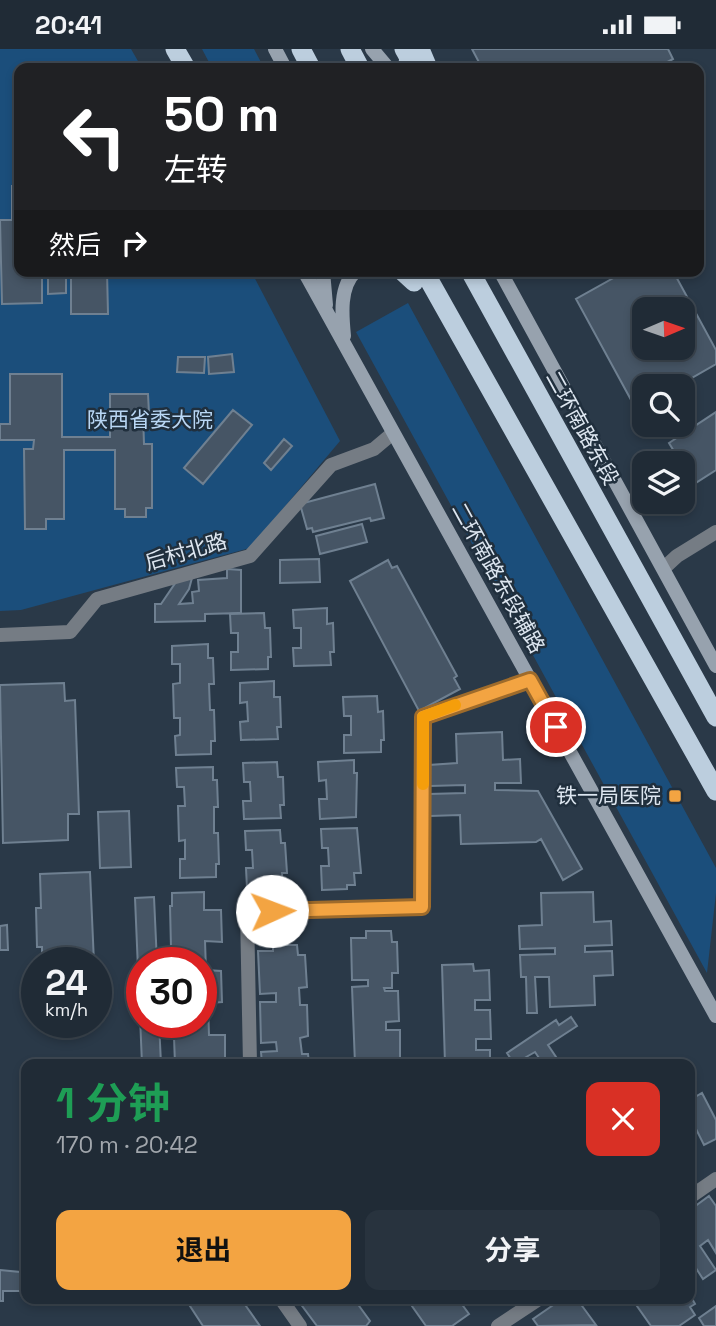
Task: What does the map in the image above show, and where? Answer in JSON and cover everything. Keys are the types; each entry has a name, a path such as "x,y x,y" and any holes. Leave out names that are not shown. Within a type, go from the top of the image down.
{"highway":[{"path":"411,277 476,365 716,790"},
{"name":"二环南路东段","path":"473,277 716,717"}],"main road":[{"path":"372,49 383,63"},
{"name":"二环南路东段辅路","path":"308,277 714,1013"},
{"path":"324,277 327,310"},
{"path":"344,342 342,312 345,290 351,277"},
{"path":"503,277 716,666"},
{"path":"714,1013 716,994"}],"street":[{"name":"后村北路","path":"0,635 69,632 97,599 250,556 331,465 374,449 393,433"},
{"path":"664,568 677,556 716,532"},
{"path":"250,1059 247,912 422,907 423,717 530,680"},
{"path":"695,1194 716,1179"},
{"path":"285,1304 300,1326"},
{"path":"498,1326 531,1304"}],"green space":[{"name":"陕西省委大院","path":"0,49 131,49 139,63 14,63 14,277 254,277 340,441 250,548 21,610 0,611"},
{"path":"202,49 254,49 261,63 209,63"},
{"path":"408,303 716,868 716,893 707,973 356,332"}],"building":[{"path":"472,49 668,49 673,59 666,63 479,63"},
{"path":"14,186 14,277 42,277 42,303 2,304 0,220 12,220"},
{"path":"48,277 66,277 66,293 48,294"},
{"path":"71,277 107,277 108,314 71,314"},
{"path":"615,277 676,277 687,297 632,297 632,361 695,361 695,311 716,350 716,364 695,376 632,374 632,402 576,299"},
{"path":"232,354 234,372 209,374 208,357"},
{"path":"178,357 205,357 204,373 177,372"},
{"path":"10,374 62,374 62,437 110,437 110,394 148,394 149,413 143,414 144,444 152,444 152,508 146,508 146,517 125,517 125,509 115,509 115,450 64,450 64,519 46,519 46,529 25,529 24,449 33,449 34,440 0,440 0,424 10,424"},
{"path":"233,410 252,425 203,484 184,468"},
{"path":"716,412 716,470 695,483 695,451 674,451 669,443 678,437 695,437 695,426"},
{"path":"284,439 292,446 271,470 264,463"},
{"path":"375,484 384,518 371,521 370,518 313,532 312,528 307,529 300,504"},
{"path":"362,524 367,542 320,554 316,536"},
{"path":"319,559 320,582 280,583 280,560"},
{"path":"388,560 392,568 397,566 457,676 454,678 460,689 419,711 350,581"},
{"path":"227,569 241,570 241,613 205,614 205,621 155,622 155,604 161,604 176,582 192,578 189,589 179,604 193,603 192,592 199,591 198,580 227,578"},
{"path":"327,608 327,624 333,623 334,652 330,652 331,665 294,666 293,648 301,648 301,628 294,628 293,610"},
{"path":"264,613 265,628 270,628 271,657 268,657 268,669 231,670 231,652 238,652 238,633 231,633 230,614"},
{"path":"208,644 208,658 213,658 214,684 209,684 210,710 214,710 215,741 211,741 211,754 176,755 175,736 180,735 180,718 174,718 173,684 180,683 180,664 172,664 172,646"},
{"path":"274,681 274,697 280,697 281,727 277,727 278,739 241,740 240,722 248,721 247,702 240,703 240,683"},
{"path":"64,683 65,701 75,700 79,814 68,814 68,840 3,843 0,685"},
{"path":"377,696 378,712 383,711 384,740 381,740 381,752 344,753 344,735 351,735 351,716 344,716 343,697"},
{"path":"502,732 503,760 520,759 521,783 495,783 495,790 538,791 582,869 563,880 541,839 536,842 461,844 460,815 430,816 429,794 465,793 465,785 430,786 429,765 457,763 456,734"},
{"path":"354,760 354,773 357,773 356,817 320,819 319,799 327,799 326,780 319,781 318,762"},
{"path":"277,762 278,777 283,777 284,805 280,805 281,818 244,819 243,801 251,801 250,782 244,782 243,763"},
{"path":"213,767 213,780 217,780 218,807 214,807 214,833 218,833 219,864 216,864 216,877 180,878 180,859 185,859 185,840 179,841 178,806 185,806 184,787 177,787 176,768"},
{"path":"129,811 131,867 100,868 98,812"},
{"path":"357,828 361,873 354,873 355,885 347,885 347,889 322,890 321,866 329,866 328,848 322,848 321,829"},
{"path":"280,830 281,843 285,843 287,873 282,873 283,886 247,888 246,868 253,868 252,850 246,850 245,831"},
{"path":"90,872 93,947 37,947 36,908 41,908 40,874"},
{"path":"204,892 204,910 221,910 222,942 205,941 205,947 171,947 172,893"},
{"path":"593,892 594,922 611,921 612,945 585,946 585,952 612,951 613,975 594,976 595,1005 550,1007 549,977 535,977 537,1013 527,1013 526,977 521,977 520,955 555,954 555,948 520,949 519,926 542,925 541,893"},
{"path":"154,897 156,947 137,947 135,898"},
{"path":"7,925 8,950 0,950 0,926"},
{"path":"366,931 391,931 392,942 397,942 398,973 392,973 392,988 384,988 385,991 398,991 399,1021 386,1022 386,1030 400,1030 400,1059 355,1059 352,987 368,986 368,980 352,980 351,938 366,938"},
{"path":"273,945 297,945 298,955 305,955 307,987 299,988 300,1005 307,1005 308,1036 300,1038 302,1054 308,1054 308,1059 262,1059 261,1052 277,1051 276,1042 261,1043 260,1002 276,1002 276,993 260,994 258,951 273,951"},
{"path":"473,964 474,971 489,970 490,1000 475,1000 475,1010 490,1010 491,1039 476,1039 476,1050 490,1050 490,1059 445,1059 442,965"},
{"path":"217,971 221,971 222,1002 217,1002"},
{"path":"571,1017 577,1026 548,1045 556,1057 552,1059 540,1059 535,1052 523,1059 511,1059 507,1053 556,1020 559,1025"},
{"path":"217,1035 225,1035 225,1059 175,1059 174,1038 217,1038"},
{"path":"141,1038 160,1038 161,1059 142,1059"},
{"path":"702,1093 716,1120 716,1139 704,1145 695,1127 695,1097"},
{"path":"709,1196 716,1206 716,1253 708,1240 700,1246 716,1270 703,1279 695,1267 695,1206"},
{"path":"0,1270 20,1272 20,1291 3,1291 3,1301 0,1301"},
{"path":"189,1304 245,1304 260,1326 203,1326"},
{"path":"301,1304 358,1304 370,1321 366,1326 317,1326"},
{"path":"411,1304 462,1304 469,1314 452,1326 426,1326"},
{"path":"555,1304 581,1304 596,1325 538,1326 533,1319"},
{"path":"636,1304 695,1304 690,1307 695,1315 679,1326 651,1326"},
{"path":"716,1306 716,1326 704,1326 699,1318"}],"slow traffic":[{"path":"423,784 423,717 455,705"}],"place":[{"name":"铁一局医院","path":"675,796"}],"route":[{"path":"272,911 422,907 423,717 530,680 556,727"}]}
